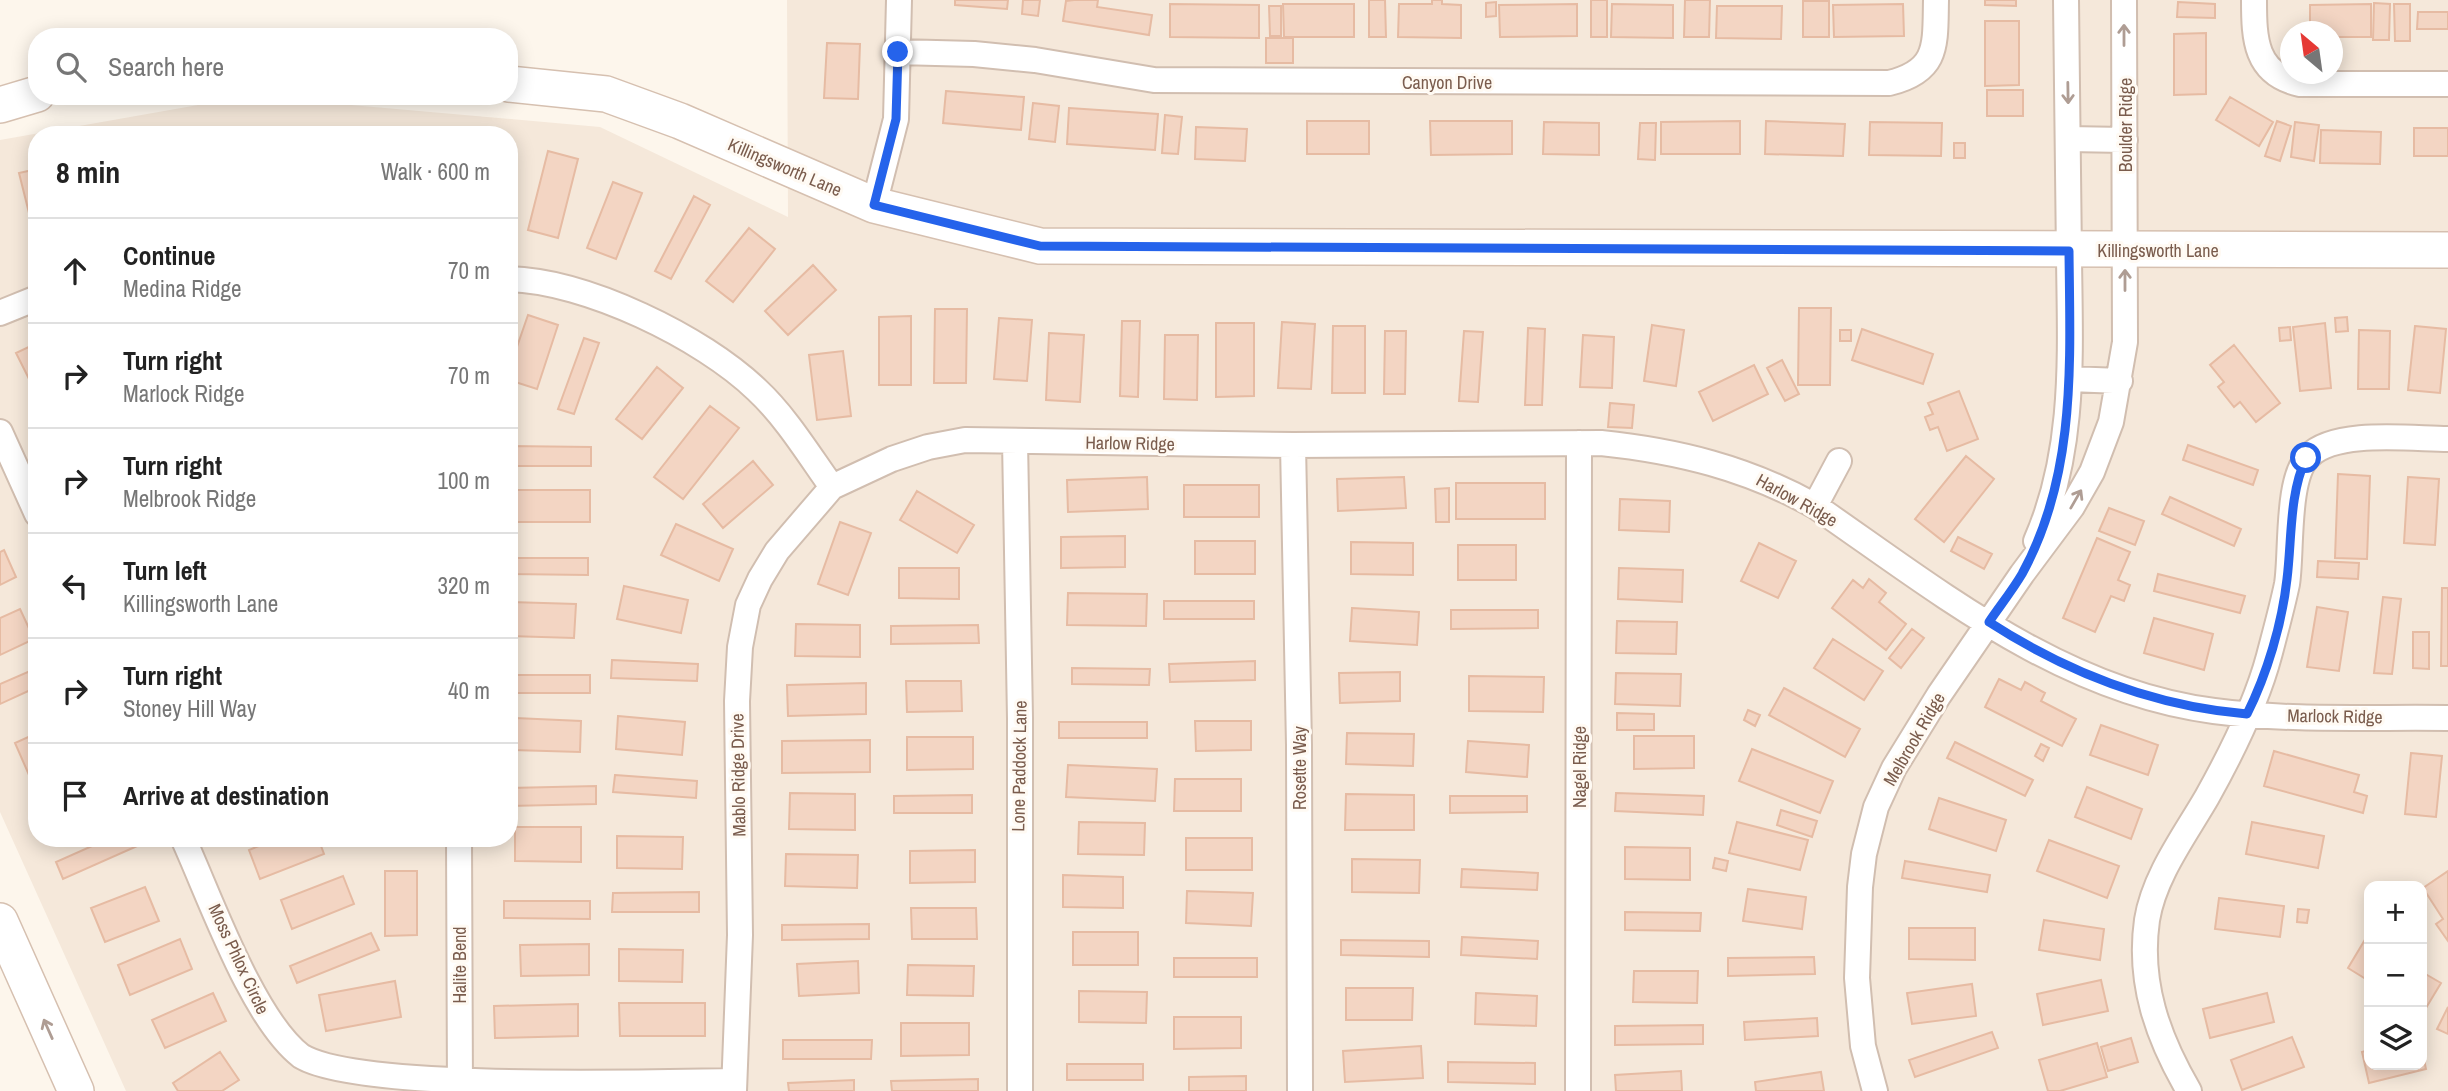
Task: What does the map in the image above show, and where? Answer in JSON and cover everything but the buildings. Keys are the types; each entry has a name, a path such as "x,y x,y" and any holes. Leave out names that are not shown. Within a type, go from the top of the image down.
{"street":[{"path":"874,205 896,119 899,0"},
{"name":"Canyon Drive","path":"898,52 974,54 1035,60 1154,80 1889,83 1920,72 1930,60 1935,41 1936,0"},
{"path":"2066,0 2069,251"},
{"name":"Boulder Ridge","path":"2124,0 2125,251"},
{"path":"2254,0 2258,50 2267,66 2281,80 2300,84 2448,84"},
{"name":"Killingsworth Lane","path":"518,84 606,94 680,121 874,205 1040,246 2448,250"},
{"path":"0,105 28,97"},
{"path":"2068,139 2125,140"},
{"name":"Melbrook Ridge","path":"2022,574 2043,526 2065,445 2070,379 2069,251"},
{"name":"Melbrook Ridge","path":"1875,1091 1863,1046 1857,978 1864,854 1876,807 1894,768 1989,622 2072,507 2092,472 2111,422 2120,381 2125,342 2125,251"},
{"path":"518,279 529,279 628,307 694,342 758,390 832,487"},
{"path":"0,313 28,302"},
{"path":"2070,379 2120,381"},
{"path":"0,432 28,494"},
{"path":"2189,1091 2162,1041 2150,1002 2143,958 2147,917 2172,858 2208,794 2247,714 2268,660 2287,584 2297,478 2306,458 2319,447 2340,441 2448,439"},
{"name":"Harlow Ridge","path":"832,487 892,459 928,447 965,440 1293,445 1579,443 1652,449 1746,472 1815,506 1989,622"},
{"name":"Lone Paddock Lane","path":"1014,441 1020,718 1020,1091"},
{"name":"Nagel Ridge","path":"1578,1091 1579,443"},
{"name":"Rosette Way","path":"1293,445 1299,745 1300,1091"},
{"path":"1815,506 1839,461"},
{"name":"Mablo Ridge Drive","path":"733,1086 740,935 737,701 740,647 748,606 760,579 777,551 832,487"},
{"name":"Marlock Ridge","path":"1989,622 2061,665 2104,683 2174,703 2247,714 2448,718"},
{"name":"Moss Phlox Circle","path":"187,847 266,1019 302,1058 352,1077 460,1088 733,1086"},
{"name":"Halite Bend","path":"459,847 460,1088"},
{"path":"0,921 76,1091"}],"shaded area":[{"path":"787,0 2448,0 2448,1091 126,1091 0,812 0,140 28,135 28,847 518,847 518,126 79,126 198,105 351,105 600,127 788,217"}],"route":[{"path":"898,52 896,119 874,205 1040,246 2069,251 2070,379 2065,445 2043,526 2022,574 1989,622 2061,665 2104,683 2161,700 2212,711 2247,714 2268,660 2287,584 2297,478 2306,458"}]}
